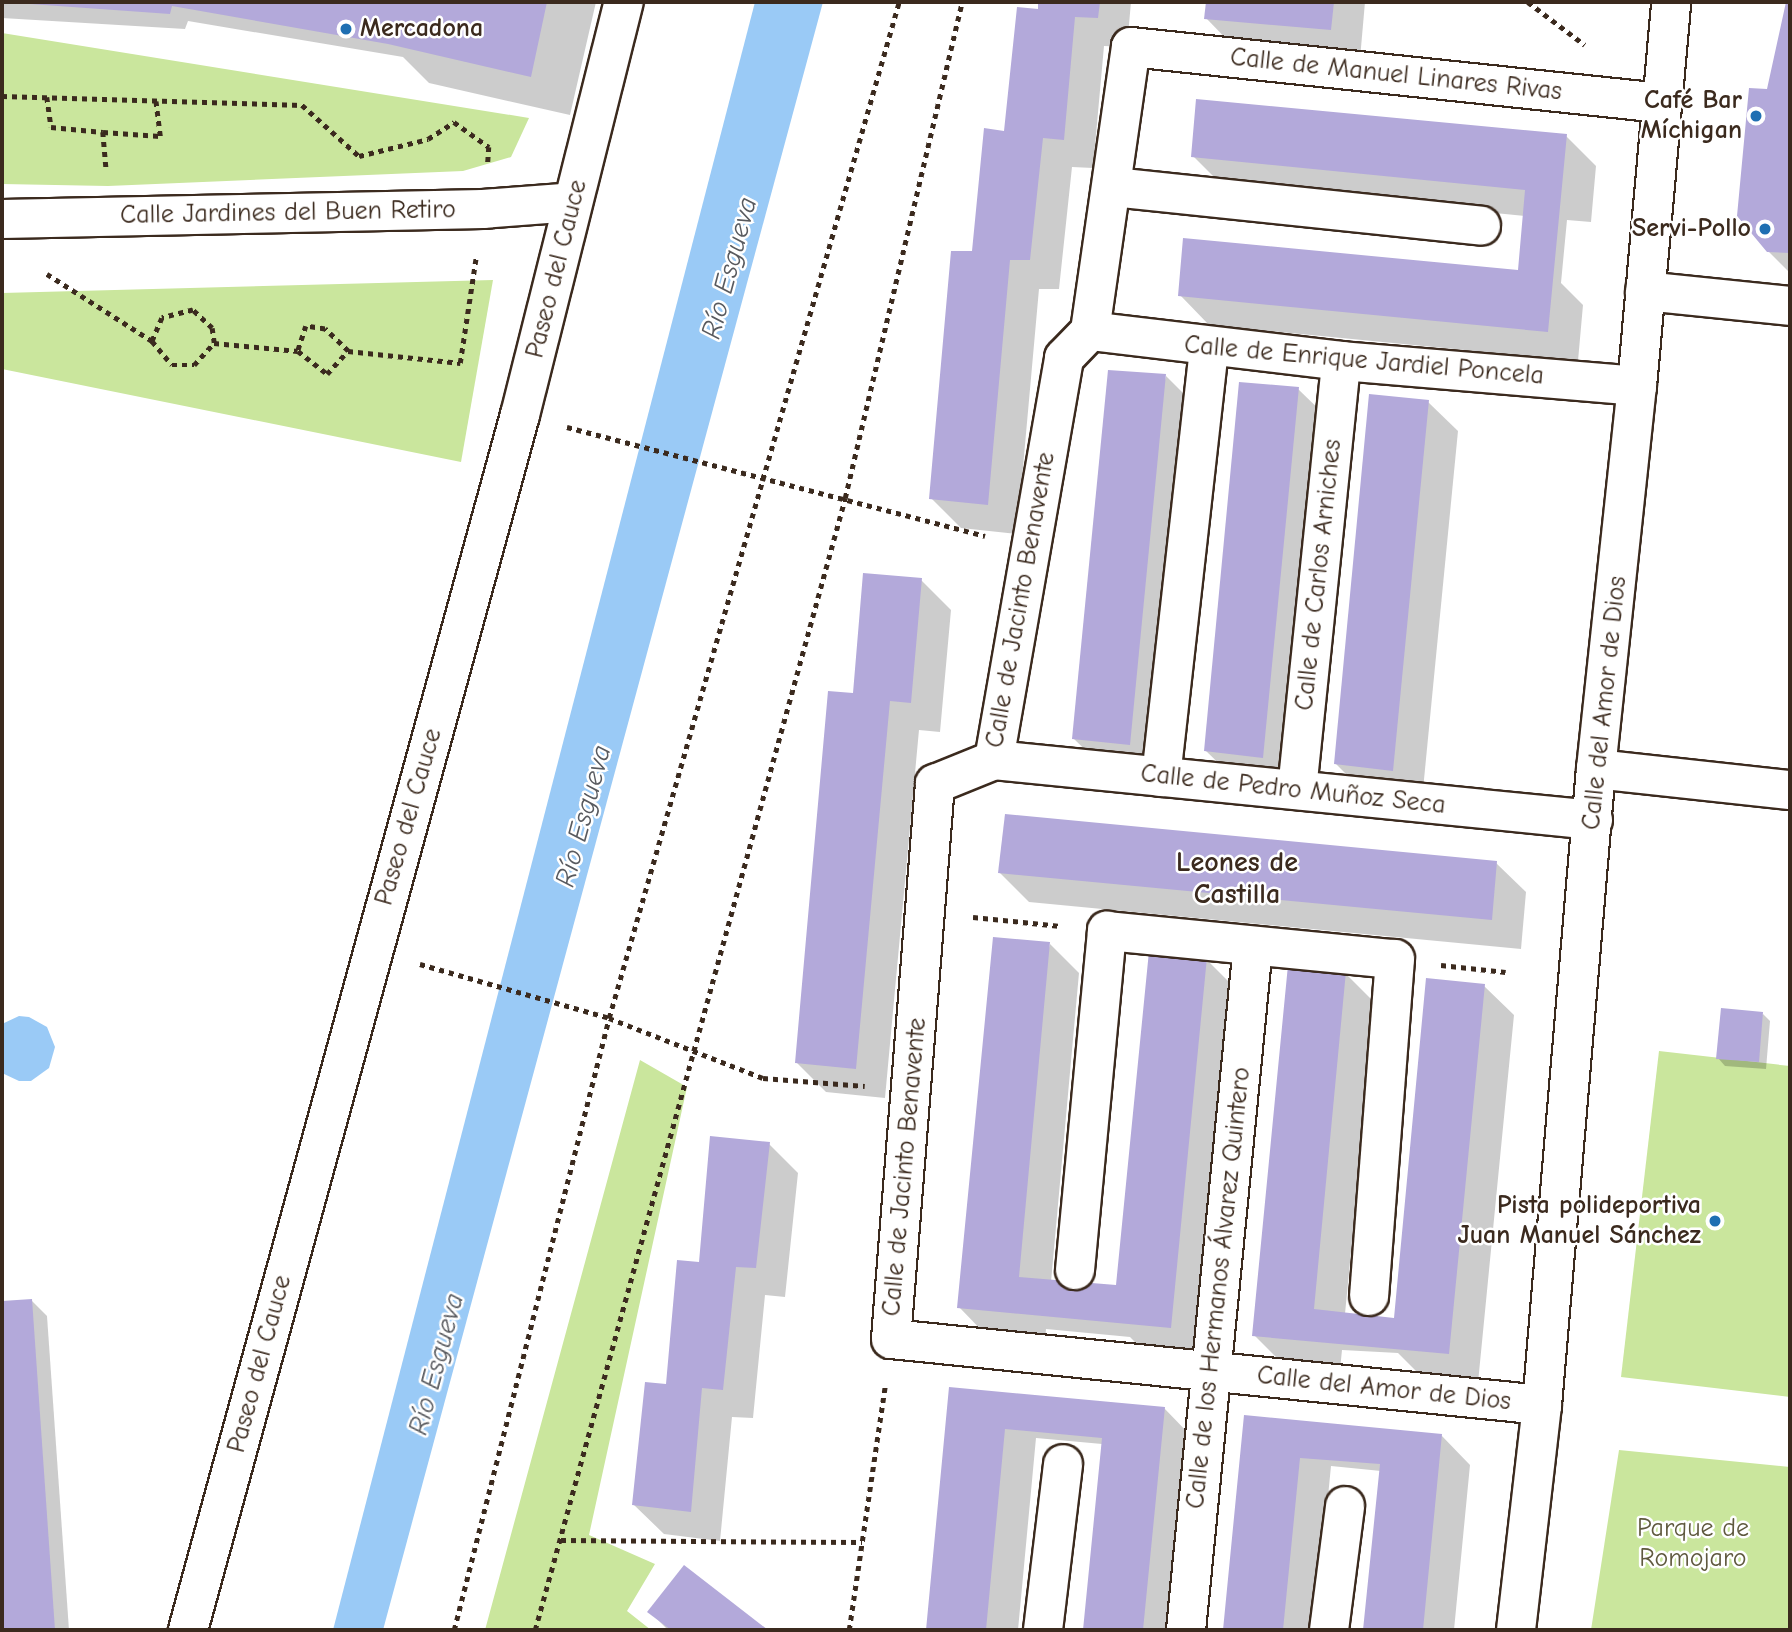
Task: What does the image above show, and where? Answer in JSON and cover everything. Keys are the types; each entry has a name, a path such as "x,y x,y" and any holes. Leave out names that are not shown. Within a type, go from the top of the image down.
{"street":[{"name":"Paseo del Cauce","path":"188,1630 520,415 624,2"},
{"name":"Calle del Amor de Dios","path":"1516,1630 1542,1405 1596,769 1637,386 1671,2"},
{"name":"Calle de Manuel Linares Rivas","path":"1113,187 1131,47 1661,103"},
{"path":"1090,331 1113,187 1480,226"},
{"name":"Calle Jardines del Buen Retiro","path":"2,219 484,209 573,202"},
{"path":"1645,291 1790,306"},
{"name":"Calle de Enrique Jardiel Poncela","path":"1090,331 1341,361 1637,386"},
{"name":"Calle de Jacinto Benavente","path":"891,1339 935,784 994,760 1064,358 1090,331"},
{"path":"1161,777 1209,347"},
{"name":"Calle de Carlos Arniches","path":"1297,790 1341,361"},
{"name":"Calle de Pedro Muñoz Seca","path":"994,760 1593,820"},
{"path":"1596,769 1790,790"},
{"path":"1075,1270 1108,931 1395,959 1369,1296"},
{"name":"Calle de los Hermanos Álvarez Quintero","path":"1186,1630 1253,946"},
{"name":"Calle del Amor de Dios","path":"891,1339 1542,1405"},
{"path":"1043,1630 1063,1464"},
{"path":"1329,1630 1345,1506"}],"path":[{"path":"454,1630 608,1018 900,2"},
{"path":"535,1630 845,498 962,2"},
{"path":"2,96 302,105 359,156 428,139 454,122 489,148 484,209 460,363 348,351 326,329 306,326 298,351"},
{"path":"47,97 51,127 160,136 156,100"},
{"path":"103,132 106,172"},
{"path":"47,274 152,341 172,365 194,365 214,343 212,328 193,310 162,318 152,341"},
{"path":"214,343 298,351 327,374 348,351"},
{"path":"520,415 764,476 1030,548"},
{"path":"925,913 1108,931"},
{"path":"372,950 608,1018 763,1078 911,1090"},
{"path":"1395,959 1506,972"},
{"path":"849,1630 891,1339"},
{"path":"561,1540 862,1542"}],"green space":[{"path":"2,33 529,118 511,157 463,171 108,186 2,184"},
{"path":"493,280 461,462 2,369 2,293"},
{"name":"Pista polideportiva Juan Manuel Sánchez","path":"1659,1051 1790,1066 1790,1397 1621,1377"},
{"path":"640,1060 687,1087 589,1535 655,1564 627,1611 651,1630 485,1630"},
{"name":"Parque de Romojaro","path":"1619,1450 1790,1467 1790,1630 1591,1630"}],"water":[{"name":"Río Esgueva","path":"755,2 823,2 383,1630 333,1630"},
{"path":"19,1016 29,1017 47,1027 55,1047 49,1068 31,1081 19,1081 2,1073 2,1024"}],"building":[{"path":"2,2 547,2 531,77 388,44 172,6 170,14"},
{"path":"1038,2 1100,2 1098,18 1075,17 1064,140 1043,138 1030,260 1010,260 988,505 929,499 951,251 972,251 984,128 1004,131 1017,7 1038,9"},
{"path":"1206,2 1334,2 1331,30 1204,19"},
{"path":"1786,2 1790,2 1790,253 1767,252 1737,216 1749,88 1767,89"},
{"path":"1196,99 1567,134 1548,332 1178,296 1183,238 1518,270 1525,190 1191,157"},
{"path":"1108,370 1166,374 1130,745 1072,739"},
{"path":"1239,382 1299,387 1263,758 1204,751"},
{"path":"1369,394 1429,400 1393,771 1334,764"},
{"path":"863,573 922,578 911,703 890,701 856,1069 795,1063 828,691 853,693"},
{"path":"1005,814 1497,861 1492,920 998,873"},
{"path":"993,937 1050,942 1019,1277 1116,1285 1149,951 1207,957 1171,1328 957,1308"},
{"path":"1288,965 1346,971 1314,1309 1394,1318 1426,978 1485,984 1449,1354 1252,1336"},
{"path":"1721,1008 1763,1012 1759,1062 1716,1059"},
{"path":"710,1136 770,1142 756,1268 736,1267 723,1390 702,1388 691,1512 632,1505 645,1382 666,1384 677,1260 699,1262"},
{"path":"32,1299 55,1630 2,1630 2,1301"},
{"path":"949,1387 1165,1407 1143,1630 1083,1630 1102,1438 1005,1429 986,1630 926,1630"},
{"path":"1244,1415 1442,1434 1423,1630 1363,1630 1380,1464 1300,1458 1283,1630 1223,1630"},
{"path":"684,1565 768,1630 671,1630 647,1612"}],"place":[{"name":"Mercadona","path":"346,29"},
{"name":"Café Bar Míchigan","path":"1756,116"},
{"name":"Servi-Pollo","path":"1765,229"},
{"name":"Pista polideportiva Juan Manuel Sánchez","path":"1715,1221"}],"district":[{"name":"Leones de Castilla","path":"1237,878"}]}
